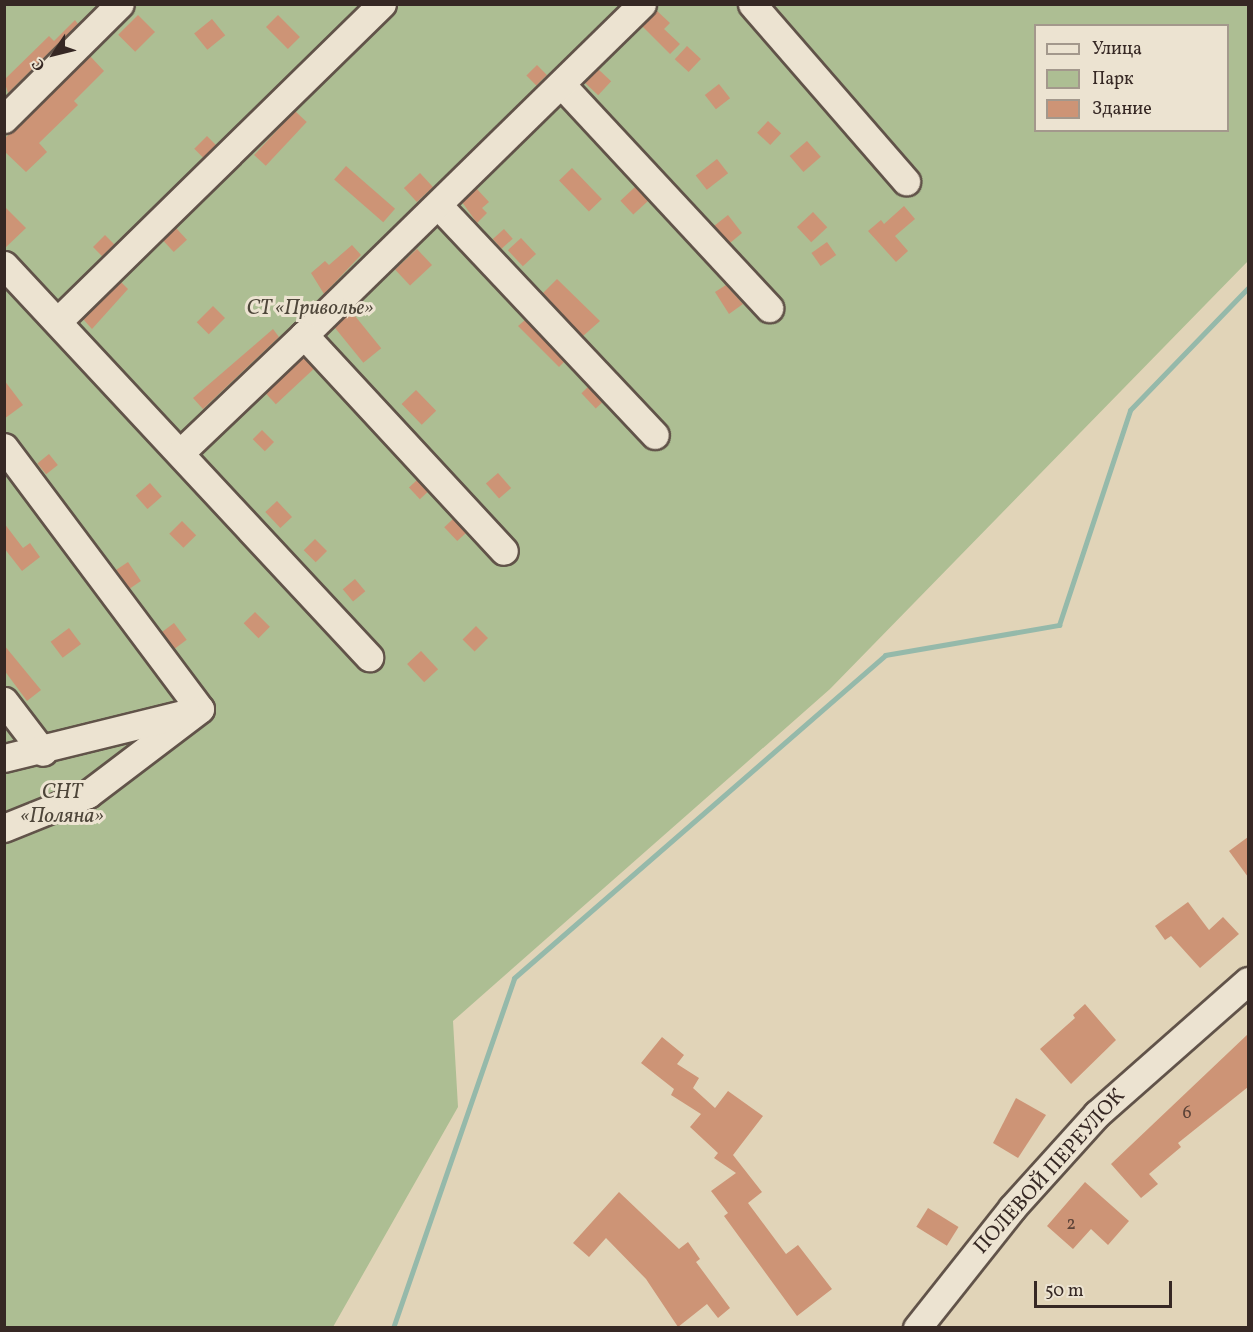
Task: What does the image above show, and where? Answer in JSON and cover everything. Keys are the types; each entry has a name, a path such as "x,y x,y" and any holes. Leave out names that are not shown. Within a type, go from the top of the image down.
{"street":[{"path":"4,119 120,4"},
{"path":"59,320 381,4"},
{"path":"180,453 438,205 642,4"},
{"path":"752,4 906,181"},
{"path":"561,84 769,308"},
{"path":"438,205 655,435"},
{"path":"4,265 59,320 369,657"},
{"path":"304,335 504,551"},
{"path":"4,447 200,709"},
{"path":"4,701 43,752"},
{"path":"4,758 43,752 200,709"},
{"path":"4,828 88,794 200,709"},
{"name":"ПОЛЕВОЙ ПЕРЕУЛОК","path":"917,1328 1012,1209 1096,1114 1248,981"}],"green space":[{"path":"5,5 1248,5 1248,261 830,689 453,1021 458,1107 333,1327 5,1328"}],"building":[{"path":"656,10 670,23 664,29 680,44 670,54 642,26"},
{"path":"138,15 155,32 135,52 118,35"},
{"path":"278,15 300,37 288,49 266,27"},
{"path":"212,19 225,35 207,50 194,33"},
{"path":"75,20 78,24 8,93 4,80 49,36 54,41"},
{"path":"687,46 701,59 689,72 675,59"},
{"path":"90,56 104,71 74,101 78,105 39,143 47,152 26,172 4,151 4,139"},
{"path":"537,65 547,75 536,86 526,76"},
{"path":"598,69 611,81 598,95 585,83"},
{"path":"719,84 730,98 716,109 705,95"},
{"path":"295,111 307,122 266,166 254,155"},
{"path":"768,121 781,133 770,145 757,133"},
{"path":"207,136 216,145 203,158 194,149"},
{"path":"807,141 821,157 803,172 790,156"},
{"path":"717,159 728,173 707,190 696,176"},
{"path":"346,166 395,209 383,222 334,180"},
{"path":"572,168 602,199 589,211 559,181"},
{"path":"420,173 433,187 417,202 404,188"},
{"path":"635,187 648,201 633,215 620,201"},
{"path":"476,188 489,202 482,208 487,213 477,223 462,202"},
{"path":"4,206 26,228 4,249"},
{"path":"904,206 915,219 895,236 908,251 896,262 868,231 881,220 884,224"},
{"path":"813,212 827,227 811,242 797,227"},
{"path":"728,215 742,233 730,243 714,226"},
{"path":"176,228 187,240 174,252 163,240"},
{"path":"504,229 513,239 502,249 493,239"},
{"path":"105,235 114,244 102,256 93,247"},
{"path":"521,238 536,254 523,266 508,250"},
{"path":"827,242 836,255 821,266 811,253"},
{"path":"352,245 361,255 324,294 311,273 325,261 329,265"},
{"path":"417,249 432,265 410,286 395,269"},
{"path":"557,279 600,321 583,336 543,293"},
{"path":"121,282 128,289 92,329 83,319"},
{"path":"726,285 743,304 729,314 715,292"},
{"path":"213,306 225,318 209,334 197,322"},
{"path":"351,311 381,348 363,363 333,325"},
{"path":"525,320 564,362 559,367 518,326"},
{"path":"273,329 279,337 203,409 193,398"},
{"path":"303,357 314,369 276,404 265,392"},
{"path":"4,380 23,405 4,419"},
{"path":"588,387 602,402 596,408 581,393"},
{"path":"416,390 436,411 422,425 402,404"},
{"path":"262,430 274,442 265,451 253,439"},
{"path":"49,454 58,465 46,474 37,463"},
{"path":"498,473 511,488 499,499 486,483"},
{"path":"417,480 428,492 420,499 409,488"},
{"path":"150,483 162,497 147,509 136,495"},
{"path":"277,501 292,517 280,528 265,512"},
{"path":"453,519 466,533 457,541 444,527"},
{"path":"182,521 196,535 183,548 169,534"},
{"path":"4,523 23,548 30,543 40,557 22,571 4,548"},
{"path":"315,539 327,551 316,562 304,550"},
{"path":"128,562 141,581 129,589 116,570"},
{"path":"355,579 365,591 353,602 343,589"},
{"path":"255,612 270,627 259,638 244,623"},
{"path":"174,623 187,640 175,649 162,632"},
{"path":"476,626 488,638 475,651 463,639"},
{"path":"69,628 81,644 63,658 51,642"},
{"path":"4,645 41,690 27,701 4,670"},
{"path":"421,651 438,669 424,682 407,664"},
{"path":"1248,837 1248,877 1229,851"},
{"path":"1188,902 1209,930 1223,917 1239,934 1200,968 1171,936 1165,940 1155,926"},
{"path":"1085,1004 1116,1040 1071,1084 1040,1049 1075,1018 1073,1015"},
{"path":"1248,1034 1248,1087 1178,1143 1181,1147 1149,1174 1158,1184 1141,1198 1111,1164"},
{"path":"662,1037 684,1055 677,1064 699,1078 693,1088 715,1108 728,1091 763,1116 733,1155 762,1192 748,1203 786,1254 798,1245 832,1289 797,1316 724,1216 728,1213 711,1191 736,1173 714,1158 718,1153 690,1127 701,1114 671,1095 674,1089 641,1063"},
{"path":"1016,1098 1046,1115 1018,1158 993,1143"},
{"path":"1085,1182 1129,1221 1108,1245 1091,1229 1073,1249 1047,1226"},
{"path":"619,1192 679,1249 688,1242 700,1259 696,1262 730,1308 718,1318 707,1304 678,1327 646,1279 606,1238 589,1257 573,1243"},
{"path":"928,1208 959,1227 947,1246 916,1227"}],"waterway":[{"path":"393,1328 514,978 885,655 1059,625 1130,410 1248,288"}],"park label":[{"name":"СТ «Приволье»","path":"310,309"},
{"name":"СНТ «Поляна»","path":"62,805"}]}
